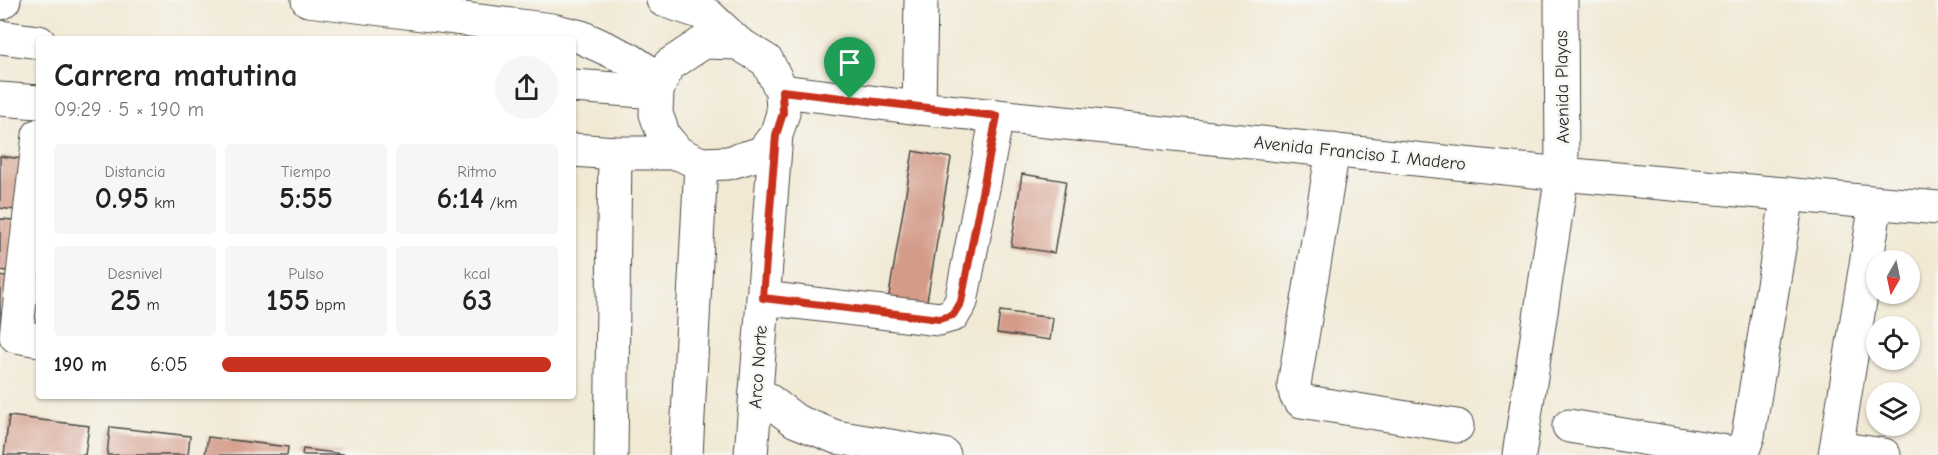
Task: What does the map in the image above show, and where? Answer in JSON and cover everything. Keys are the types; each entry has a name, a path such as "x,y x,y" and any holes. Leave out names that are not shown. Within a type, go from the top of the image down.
{"main road":[{"path":"0,3 4,0"},
{"path":"308,0 552,30 581,37 629,58 659,86"},
{"path":"576,150 728,163 762,153 776,135 783,113 782,91 767,61 738,43 708,15 663,0"},
{"path":"919,108 921,0"},
{"name":"Avenida Playas","path":"1520,455 1563,174 1561,0"},
{"path":"0,37 36,42"},
{"path":"689,158 663,136 656,114 659,86 669,65 704,42 738,43"},
{"path":"576,86 659,86"},
{"name":"Avenida Franciso I. Madero","path":"782,91 919,108 1563,174 1938,208"},
{"path":"0,99 36,102"},
{"path":"763,298 939,319 953,315 961,302 997,116"},
{"name":"Arco Norte","path":"751,455 776,135"},
{"path":"1333,150 1294,385 1296,395 1301,401 1457,426"},
{"path":"611,455 615,153"},
{"path":"686,455 689,158"},
{"path":"36,161 16,336 36,339"},
{"path":"1569,426 1732,453 1744,447 1748,436 1788,194"},
{"path":"1876,202 1836,452 1884,455"},
{"path":"756,391 796,421 836,437 944,455"}],"building":[{"path":"913,151 951,158 926,307 888,301"},
{"path":"0,156 22,159 16,210 0,208"},
{"path":"1022,174 1066,181 1054,253 1011,246"},
{"path":"0,219 14,220 8,271 0,270"},
{"path":"0,276 10,278 3,328 0,328"},
{"path":"1000,311 1053,318 1050,340 997,333"},
{"path":"9,416 89,426 85,455 4,455"},
{"path":"110,427 190,436 188,455 107,455"},
{"path":"208,437 288,447 287,455 205,455"},
{"path":"303,449 343,454 302,455"}],"route":[{"path":"782,91 850,99 997,116 961,302 953,315 939,319 763,298 776,135 783,113 782,91"}]}
